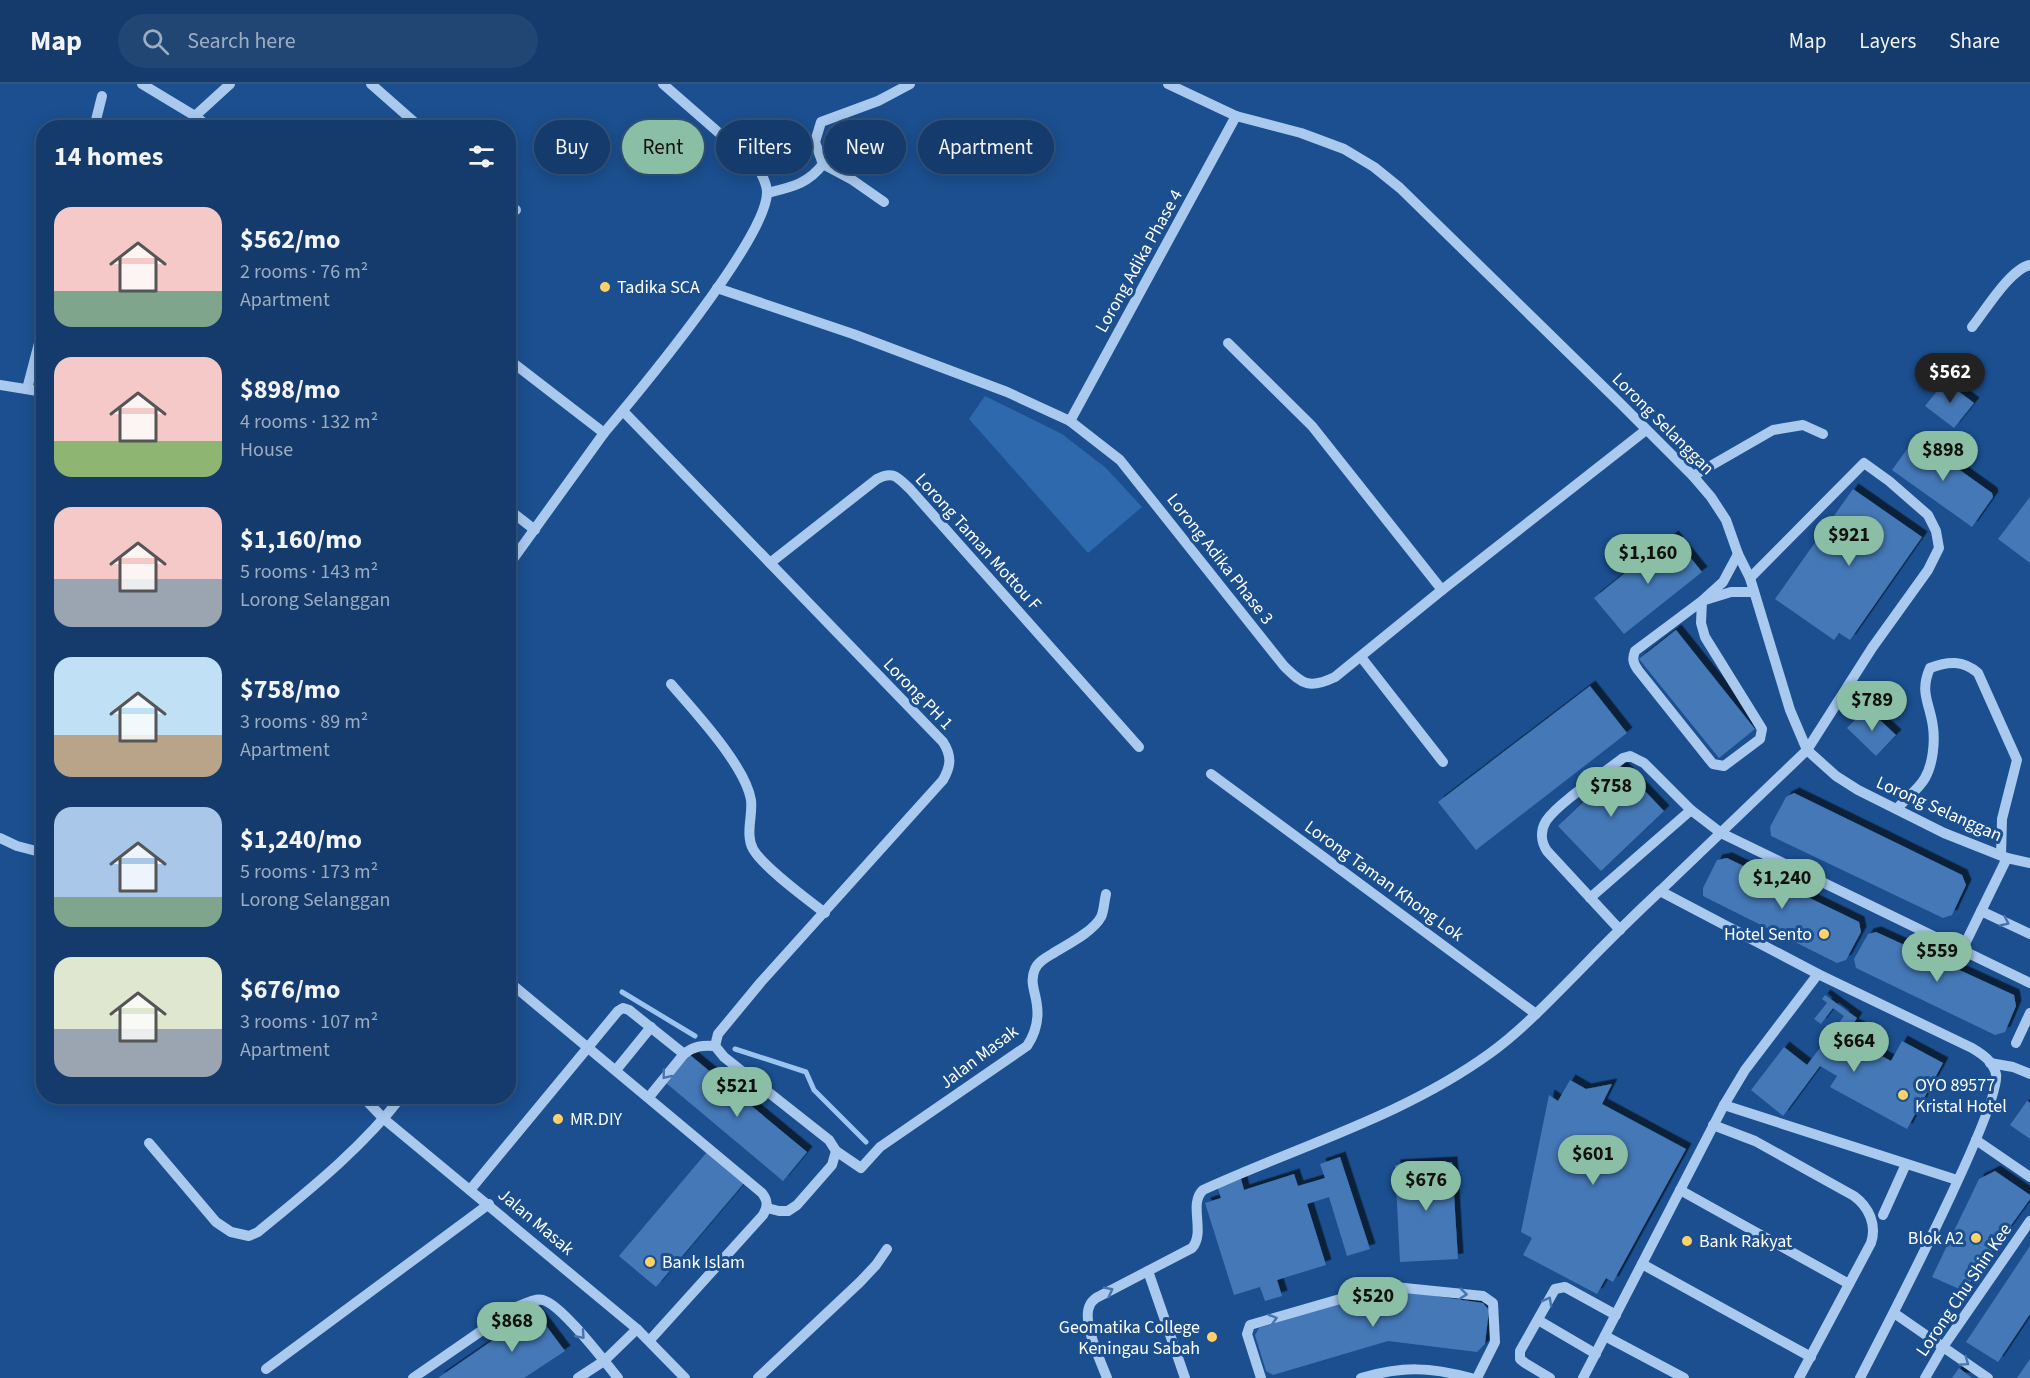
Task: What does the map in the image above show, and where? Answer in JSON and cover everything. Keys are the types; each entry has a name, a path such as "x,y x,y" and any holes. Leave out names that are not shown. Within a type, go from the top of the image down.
{"street":[{"path":"142,84 200,120"},
{"path":"195,116 230,84"},
{"path":"371,84 412,120"},
{"path":"884,202 851,178 823,164 815,142 821,122 878,101 910,84"},
{"name":"Lorong Selanggan","path":"1168,84 1236,116 1301,133 1344,149 1374,167 1400,188 1473,257 1693,476 1711,497 1726,520 1738,554 1750,578 1790,710 1807,750 1836,776 1858,790 1944,833 2004,856 2030,863"},
{"path":"516,555 604,433 687,330 760,220 767,194 758,166 668,86"},
{"path":"96,120 102,96"},
{"name":"Lorong Adika Phase 4","path":"1070,421 1236,116"},
{"path":"767,194 795,186 815,176 823,164"},
{"path":"1972,327 2010,278 2021,268 2030,265"},
{"name":"Lorong Adika Phase 3","path":"717,288 853,334 1007,392 1070,421 1120,460 1295,677 1304,684 1319,685 1335,677 1646,430"},
{"path":"1228,343 1312,426 1442,590"},
{"path":"27,389 36,355"},
{"path":"516,365 604,433"},
{"path":"0,384 36,391"},
{"name":"Lorong PH 1","path":"623,411 943,742 950,755 950,767 943,780 761,982 718,1034 715,1046"},
{"path":"1693,476 1773,430 1803,426 1823,434"},
{"path":"1107,1378 1088,1324 1087,1312 1090,1304 1096,1298 1186,1251 1195,1244 1198,1217 1197,1197 1203,1190 1434,1090 1490,1053 1536,1014 1807,750 1872,648 1929,570 1939,548 1936,531 1928,515 1864,462 1750,578"},
{"name":"Lorong Taman Mottou F","path":"770,563 877,479 888,474 892,475 910,489 1139,747"},
{"path":"516,515 535,530"},
{"path":"1702,601 1701,623 1705,637 1762,729 1760,739 1724,766 1713,764 1633,663 1635,651 1702,601 1723,582 1738,554"},
{"path":"1702,601 1731,592 1754,592"},
{"path":"1361,657 1443,762"},
{"path":"1897,809 1925,777 1933,750 1933,726 1925,696 1925,680 1930,668 1945,662 1969,665 1978,673 2017,760 2002,819 2004,856 1962,950"},
{"path":"671,684 719,743 745,784 751,800 749,830 753,849 762,861 825,913"},
{"path":"1620,930 1556,862 1543,844 1542,832 1546,821 1563,805 1623,758 1630,756 1644,763 1691,810 1721,833 2030,983"},
{"name":"Lorong Taman Khong Lok","path":"1212,774 1536,1014"},
{"path":"1590,898 1691,810"},
{"path":"0,838 36,852"},
{"path":"1660,891 1818,974 1972,1048 1983,1054 1996,1074 1995,1089 1976,1140 1894,1313 1860,1378"},
{"name":"Jalan Masak","path":"836,1151 861,1168 880,1147 1027,1046 1036,1028 1037,1005 1032,988 1035,968 1042,960 1097,923 1102,915 1106,894"},
{"path":"1981,911 2030,934"},
{"path":"1583,1378 1713,1125 1744,1070 1818,974"},
{"path":"516,988 649,1097 762,1193 767,1200 767,1208 763,1215 650,1340"},
{"path":"470,1190 618,1011 623,1008 629,1010 684,1054"},
{"path":"2016,1043 2030,1013"},
{"path":"616,1070 651,1027"},
{"path":"649,1097 684,1054 698,1045 715,1046 724,1057 829,1140 836,1151 832,1165 797,1205 788,1210 779,1211 767,1208"},
{"path":"1990,1063 2013,1067 2030,1074"},
{"name":"Jalan Masak","path":"370,1104 384,1119 638,1329 685,1378"},
{"path":"149,1143 216,1222 231,1232 249,1236 258,1232 331,1172 384,1119 396,1104"},
{"path":"1724,1105 1957,1180"},
{"path":"1713,1125 1755,1141 1861,1201 1874,1226 1874,1235 1799,1378"},
{"path":"1976,1140 2030,1177"},
{"path":"1883,1215 1906,1164"},
{"path":"1680,1190 1849,1284"},
{"path":"266,1369 489,1204"},
{"name":"Lorong Chu Shin Kee","path":"1925,1378 1943,1347 2030,1221"},
{"path":"758,1378 860,1282 887,1249"},
{"path":"1642,1264 1811,1357"},
{"path":"1148,1271 1185,1378"},
{"path":"1262,1378 1247,1334 1250,1325 1385,1286 1488,1298 1493,1303 1495,1311 1494,1342 1493,1349 1477,1378"},
{"path":"1550,1378 1520,1359 1520,1351 1555,1289 1566,1287 1616,1315"},
{"path":"413,1378 516,1308 532,1300 544,1300 562,1313 618,1378"},
{"path":"1894,1313 1988,1378"},
{"path":"1538,1320 1596,1354"},
{"path":"578,1378 604,1361 638,1329"},
{"path":"1605,1336 1683,1378"},
{"path":"1361,1378 1400,1369 1431,1374 1443,1370 1471,1378"}],"shaded area":[{"path":"985,396 1062,434 1106,468 1142,507 1088,553 969,419"}],"building":[{"path":"1945,381 1974,403 1954,428 1925,406"},
{"path":"1915,438 1992,493 1993,497 1972,527 1892,470"},
{"path":"1853,489 1922,537 1850,640 1839,633 1834,640 1775,599"},
{"path":"2030,497 2030,563 1998,539"},
{"path":"1673,536 1702,572 1624,634 1594,598 1630,569 1627,566 1638,557 1642,561"},
{"path":"1676,630 1755,729 1719,758 1639,659"},
{"path":"1590,686 1627,733 1476,850 1438,802"},
{"path":"1867,708 1896,735 1876,756 1847,728"},
{"path":"1621,766 1664,811 1601,871 1558,826"},
{"path":"1794,793 1962,875 1966,885 1952,915 1943,918 1771,836 1770,827 1786,797"},
{"path":"1727,858 1859,922 1861,932 1846,960 1837,963 1703,896 1703,888 1717,860"},
{"path":"1876,932 2014,995 2016,1006 2005,1032 1995,1035 1856,968 1854,959 1868,934"},
{"path":"1825,995 1857,1018 1853,1024 1861,1028 1854,1041 1891,1061 1902,1041 1943,1063 1907,1129 1830,1087 1837,1076 1820,1066 1783,1116 1751,1090 1784,1047 1807,1065 1844,1016 1833,1008 1821,1024 1814,1019 1827,1003 1822,999"},
{"path":"690,1055 807,1152 783,1181 666,1083"},
{"path":"1570,1080 1586,1089 1612,1084 1602,1104 1686,1149 1613,1282 1606,1278 1597,1294 1523,1255 1532,1238 1521,1232 1549,1095 1558,1101"},
{"path":"2027,1101 2030,1103 2030,1139 2010,1125"},
{"path":"707,1152 744,1183 656,1287 619,1256"},
{"path":"1340,1157 1370,1249 1347,1256 1329,1197 1307,1204 1326,1265 1277,1280 1282,1296 1265,1301 1260,1287 1234,1295 1205,1203 1221,1198 1217,1186 1241,1179 1244,1190 1294,1174 1298,1186 1325,1178 1320,1164"},
{"path":"1452,1162 1458,1259 1400,1262 1395,1165"},
{"name":"Blok A2","path":"1995,1171 2030,1195 2030,1199 1964,1291 1932,1277 1979,1179"},
{"path":"2030,1246 2030,1314 1998,1362 1966,1342"},
{"path":"1386,1289 1483,1303 1489,1310 1485,1344 1477,1352 1388,1341 1273,1375 1266,1371 1255,1335 1259,1328"},
{"path":"535,1311 565,1351 524,1378 438,1378"},
{"path":"2030,1359 2030,1378 2017,1378"},
{"path":"1959,1368 1972,1378 1952,1378"}],"waterway":[{"path":"622,992 695,1036"},
{"path":"735,1049 806,1072 814,1090 866,1142"}],"place":[{"name":"Tadika SCA","path":"605,287"},
{"name":"Hotel Sento","path":"1824,934"},
{"name":"OYO 89577 Kristal Hotel","path":"1903,1095"},
{"name":"MR.DIY","path":"558,1119"},
{"name":"Blok A2","path":"1976,1238"},
{"name":"Bank Rakyat","path":"1687,1241"},
{"name":"Bank Islam","path":"650,1262"},
{"name":"Geomatika College Keningau Sabah","path":"1212,1337"}]}
